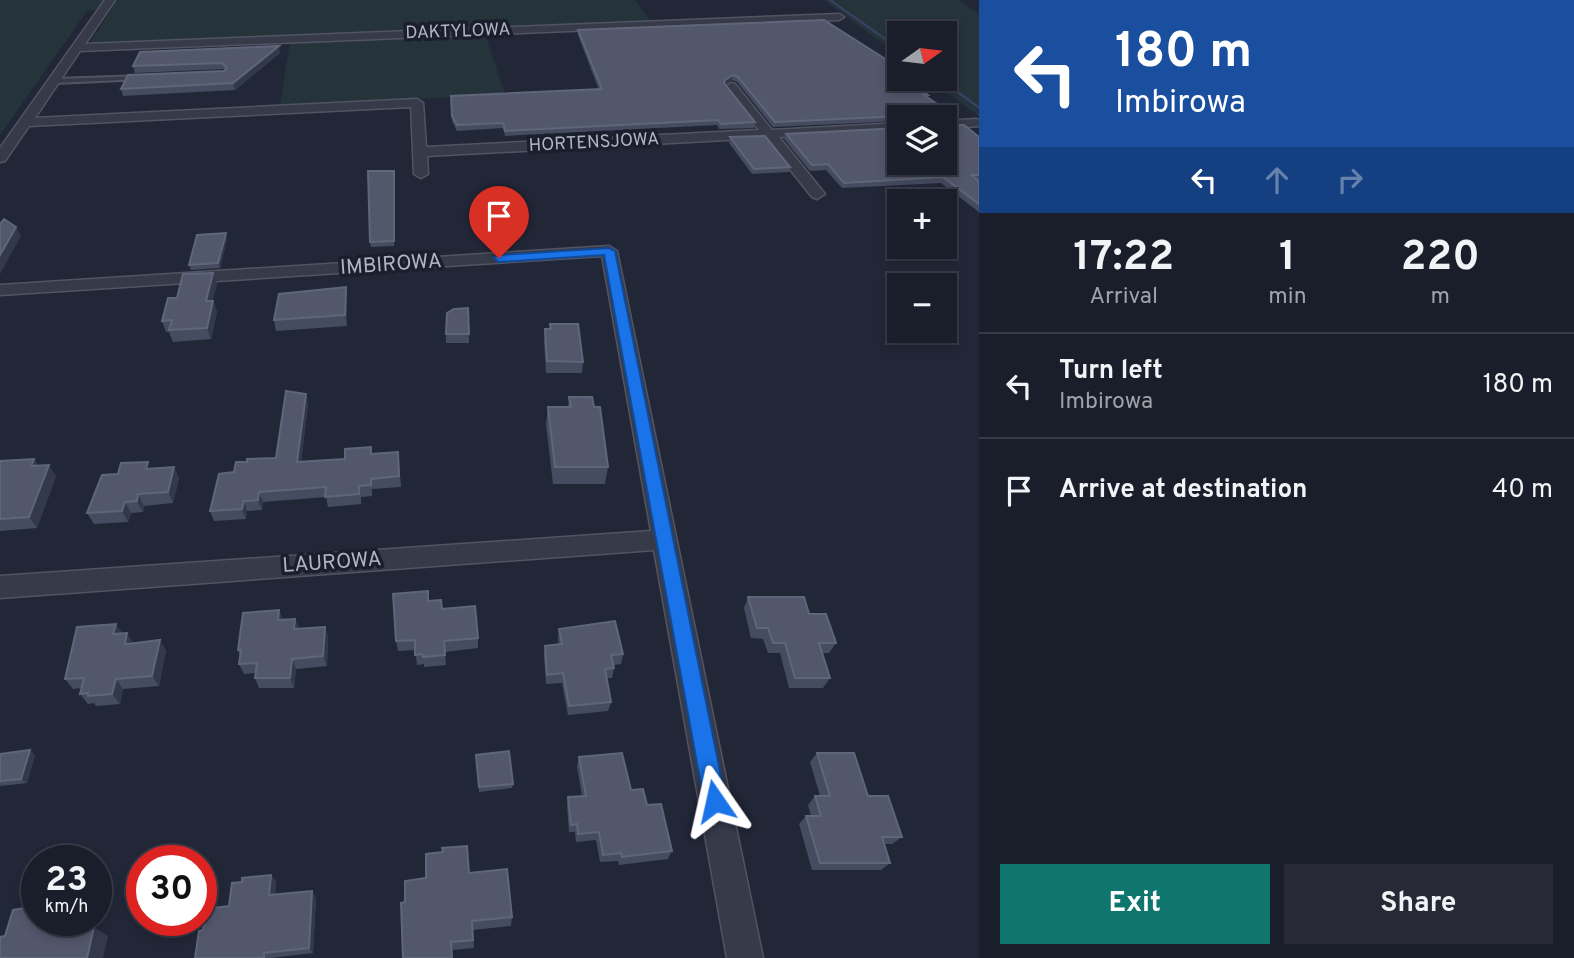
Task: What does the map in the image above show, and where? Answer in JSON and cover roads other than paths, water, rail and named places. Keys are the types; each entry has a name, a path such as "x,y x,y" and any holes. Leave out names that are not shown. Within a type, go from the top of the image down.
{"street":[{"path":"0,158 110,0"},
{"name":"DAKTYLOWA","path":"78,48 839,17"},
{"path":"731,87 817,194"},
{"path":"26,122 417,103 421,174"},
{"path":"957,124 976,123"},
{"name":"HORTENSJOWA","path":"420,152 887,128"},
{"name":"IMBIROWA","path":"0,290 609,251 745,958"},
{"name":"LAUROWA","path":"0,587 664,540"}],"lane":[{"path":"56,81 146,77"}],"waterway":[{"path":"830,0 887,41"},
{"path":"956,91 979,108"}]}
